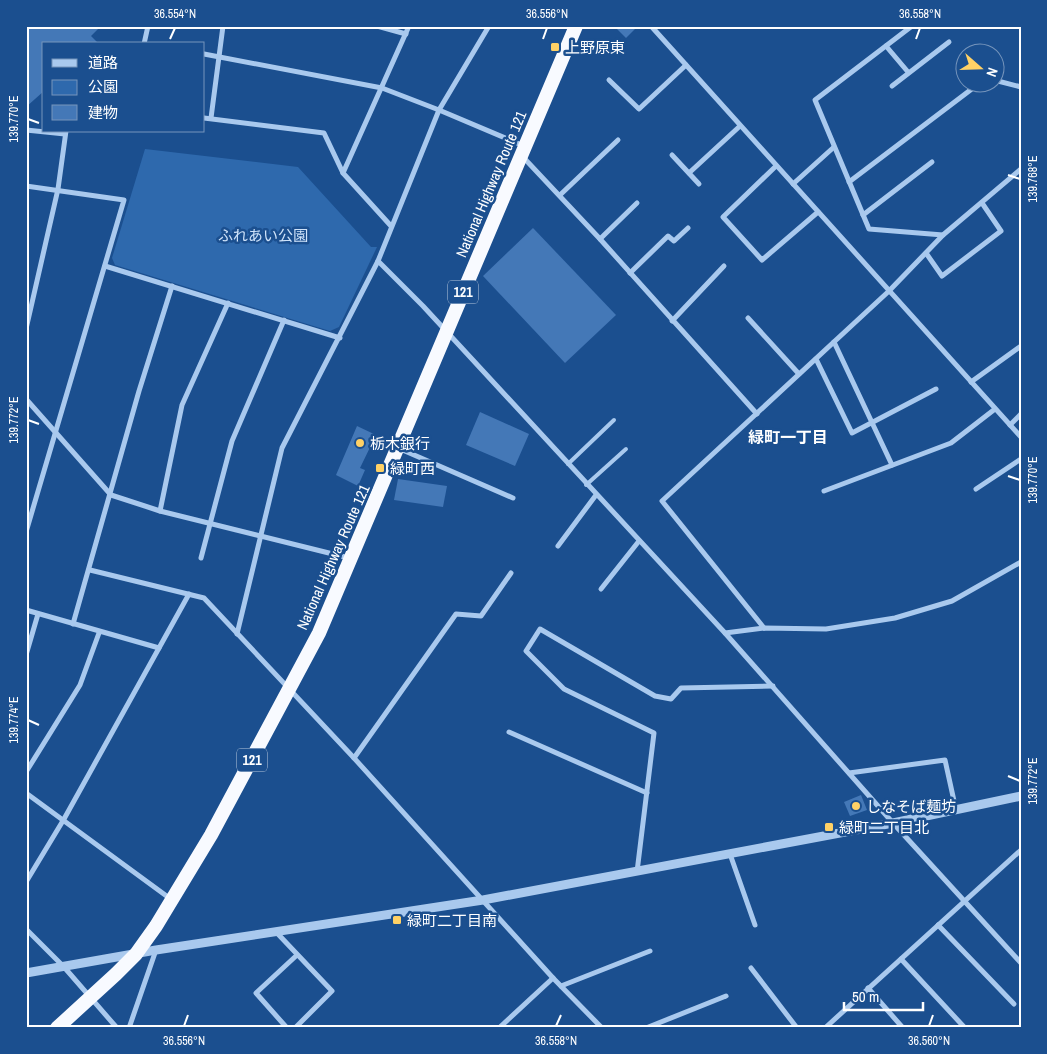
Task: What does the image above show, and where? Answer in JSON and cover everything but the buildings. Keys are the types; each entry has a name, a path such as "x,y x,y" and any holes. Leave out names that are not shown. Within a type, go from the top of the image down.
{"highway":[{"name":"National Highway Route 121","path":"57,1028 136,954 172,900 211,835 289,689 318,633 352,558 576,26"}],"street":[{"path":"144,42 148,26"},
{"path":"211,118 223,26"},
{"path":"377,26 406,34"},
{"path":"342,173 410,26"},
{"path":"237,634 262,536 272,482 282,448 378,261 439,110 489,26"},
{"path":"651,26 1021,437"},
{"path":"912,26 814,100 869,229 943,236"},
{"path":"892,86 949,42"},
{"path":"886,46 908,72"},
{"path":"205,54 382,88 439,110 522,151 756,414"},
{"path":"609,80 639,109 686,66"},
{"path":"1004,83 1021,88"},
{"path":"849,182 969,92"},
{"path":"205,118 324,133 342,173 391,226"},
{"path":"689,173 740,126"},
{"path":"26,130 42,131"},
{"path":"26,329 58,189 66,133 53,132"},
{"path":"560,195 618,140"},
{"path":"793,184 834,148"},
{"path":"672,155 699,184"},
{"path":"863,215 932,162"},
{"path":"776,166 723,217 762,260 818,212"},
{"path":"764,628 662,501 889,291 943,236 1021,169"},
{"path":"26,186 58,189 124,200 26,532"},
{"path":"600,239 637,203"},
{"path":"926,254 942,276 1001,231 982,203"},
{"path":"630,273 668,236 674,241 688,228"},
{"path":"378,261 725,633 849,774 1021,963"},
{"path":"105,266 340,338"},
{"path":"672,321 724,266"},
{"path":"73,624 90,570 139,390 172,286"},
{"path":"160,511 182,405 228,303"},
{"path":"748,318 799,374"},
{"path":"201,558 232,441 284,320"},
{"path":"834,342 892,465"},
{"path":"971,382 1021,346"},
{"path":"816,359 852,433 936,389"},
{"path":"26,399 110,495 160,511 352,558"},
{"path":"824,491 951,443 996,409"},
{"path":"1010,424 1021,414"},
{"path":"398,448 512,498"},
{"path":"976,489 1021,459"},
{"path":"558,546 596,495"},
{"path":"600,589 639,542"},
{"path":"725,633 764,628 826,629 895,618 952,601 1021,562"},
{"path":"90,570 204,598 354,758 553,978 602,1028"},
{"path":"354,758 456,614 481,616 511,573"},
{"path":"26,882 64,819 189,594"},
{"path":"26,610 99,633 159,648"},
{"path":"26,655 38,614"},
{"path":"637,872 654,733 564,690 526,651 540,628 655,696 671,699 681,688 773,686"},
{"path":"26,772 80,685 99,633"},
{"path":"509,732 648,793"},
{"path":"849,774 945,760 956,810"},
{"path":"26,793 172,900"},
{"path":"26,973 156,950 278,933 483,900 893,823 1021,796"},
{"path":"825,1028 1021,850"},
{"path":"730,854 755,925"},
{"path":"938,925 1014,1004"},
{"path":"26,929 64,967 116,1028"},
{"path":"278,933 332,991 294,1028"},
{"path":"129,1028 156,950"},
{"path":"561,986 650,951"},
{"path":"287,1028 256,994 297,955"},
{"path":"900,959 965,1028"},
{"path":"751,968 797,1028"},
{"path":"499,1028 553,978"},
{"path":"868,988 903,1028"},
{"path":"646,1028 726,996"}],"lane":[{"path":"568,464 614,420"},
{"path":"586,485 626,448"}],"green space":[{"name":"ふれあい公園","path":"145,149 298,167 371,247 377,247 339,327 330,331 115,265 112,258"}],"place":[{"name":"上野原東","path":"555,47"},
{"name":"栃木銀行","path":"360,443"},
{"name":"緑町西","path":"380,468"},
{"name":"しなそば麺坊","path":"856,806"},
{"name":"緑町二丁目北","path":"829,827"},
{"name":"緑町二丁目南","path":"397,920"}],"district":[{"name":"緑町一丁目","path":"788,437"}]}
